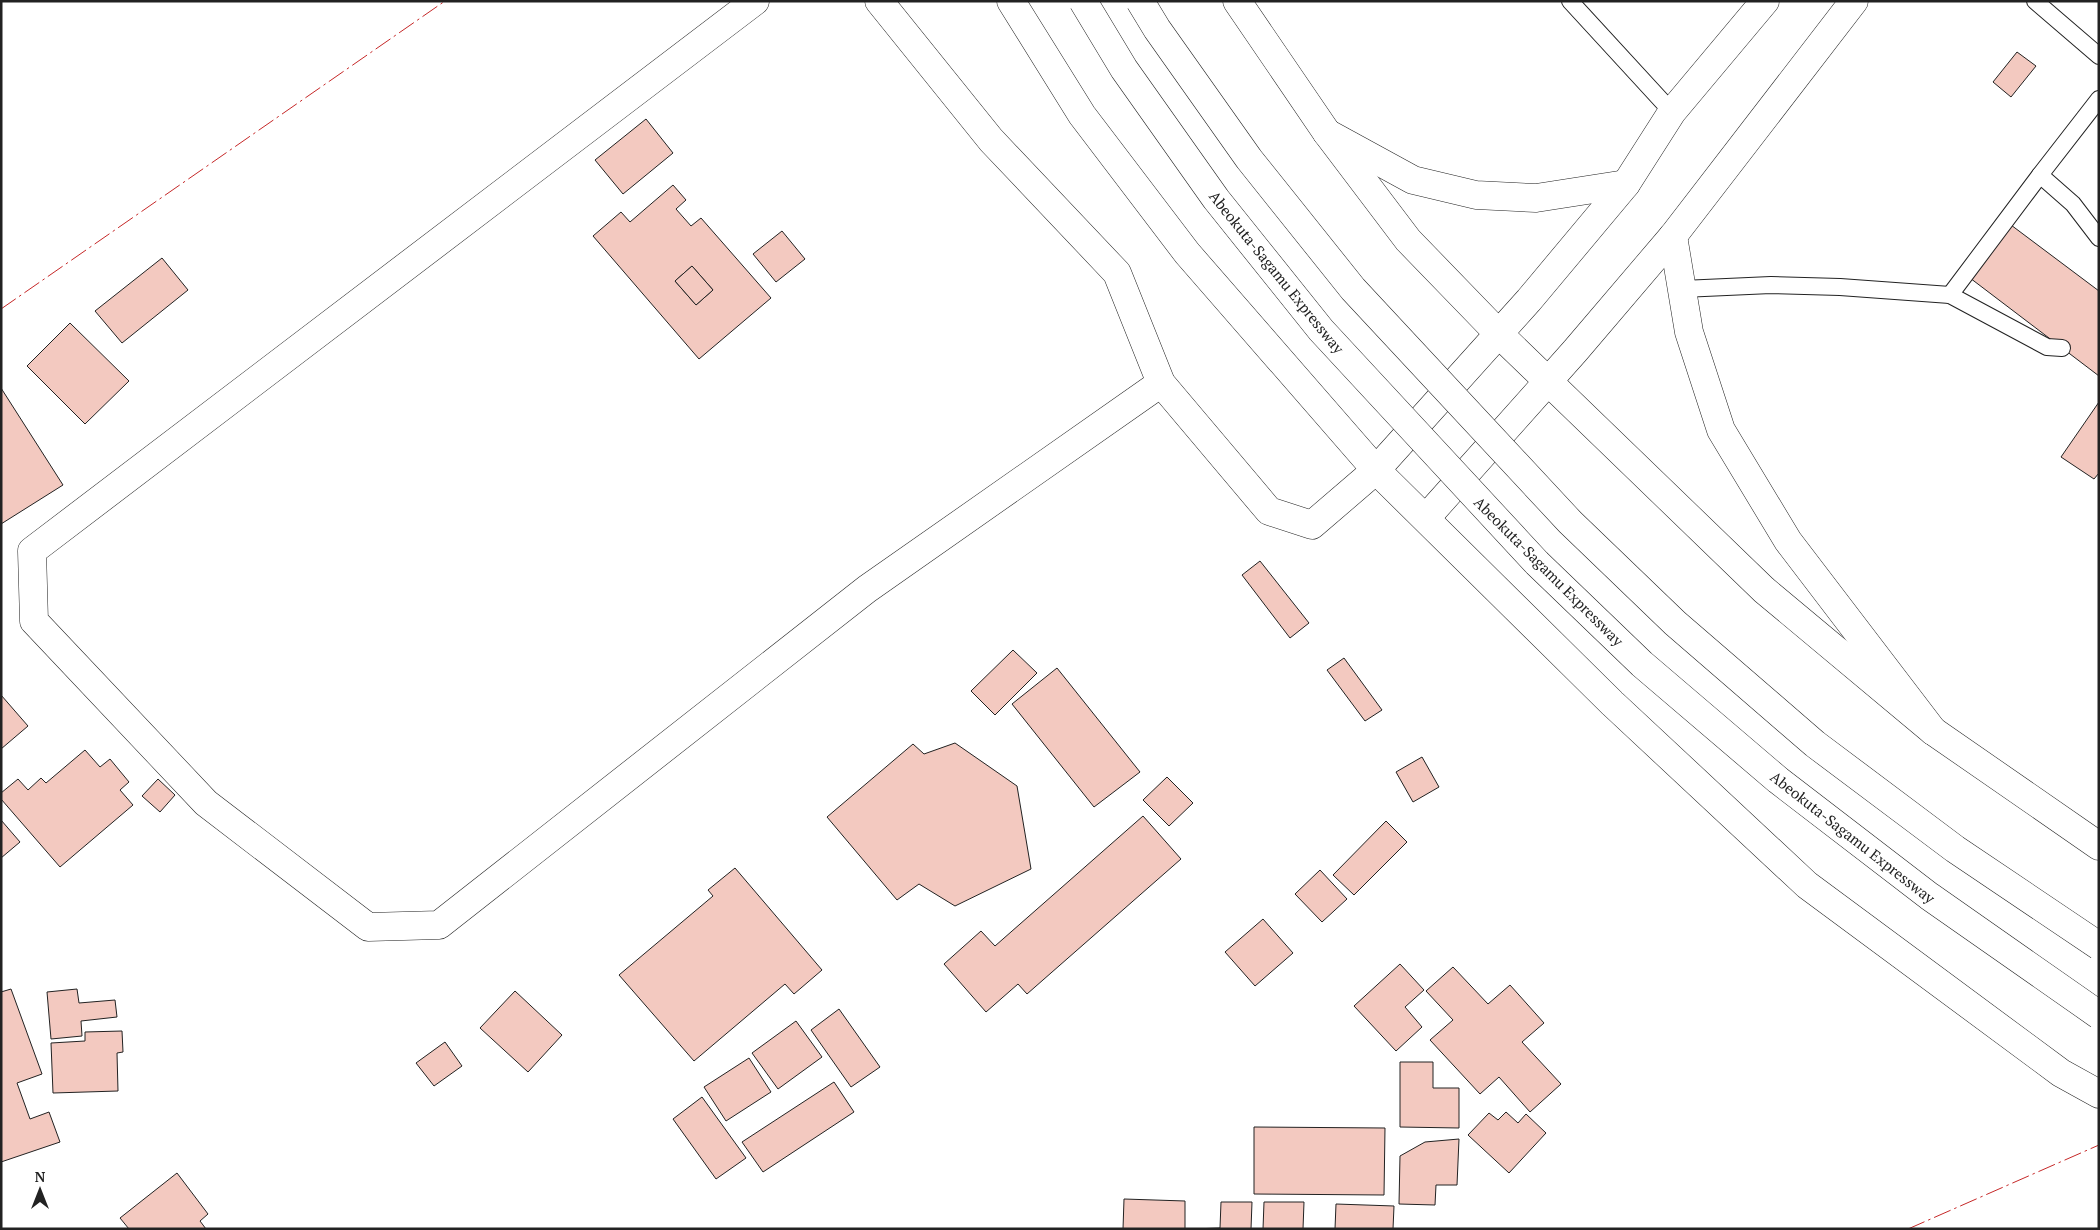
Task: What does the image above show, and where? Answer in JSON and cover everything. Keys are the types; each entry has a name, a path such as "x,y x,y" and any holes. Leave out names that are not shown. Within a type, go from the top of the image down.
{"main road":[{"path":"754,1 32,551 34,621 206,803 368,927 439,925 867,590 1162,383"},
{"path":"879,1 991,140 1117,273 1162,383 1269,511 1312,525 1376,470 1499,334 1626,184 1672,112 1760,3"},
{"path":"1012,1 1082,115 1187,253 1376,470 1612,703 1807,885 2061,1073 2099,1094"},
{"name":"Abeokuta-Sagamu Expressway","path":"1083,1 1124,69 1216,199 1309,314 1537,563 1642,664 1778,780 1929,896 2099,1015"},
{"path":"1140,1 1157,29 1249,159 1353,289 1570,522 1675,623 1815,744 1955,849 2099,946"},
{"path":"1237,1 1327,133 1408,240 1499,334 1764,590 1933,731 2099,846"},
{"path":"1426,518 1549,381 1673,236 1854,1"},
{"path":"1327,133 1413,180 1476,195 1536,198 1626,184"},
{"path":"1673,236 1689,332 1721,430 1788,541 1933,731"}],"lane":[{"path":"1571,1 1672,112"},
{"path":"2035,1 2099,56"},
{"path":"1950,295 2099,99"},
{"path":"2040,175 2073,204 2099,238"},
{"path":"1682,289 1771,285 1840,286 1950,295 2047,347 2062,348"}],"building":[{"path":"2017,52 2036,66 2011,97 1993,82"},
{"path":"646,119 673,153 623,194 595,160"},
{"path":"673,185 686,200 676,209 691,226 701,218 771,298 699,359 593,236 621,212 630,222","holes":["692,266 713,290 696,305 675,281"]},
{"path":"2011,225 2099,291 2099,376 1970,278"},
{"path":"782,231 805,259 776,282 753,254"},
{"path":"162,258 188,290 122,343 95,311"},
{"path":"692,266 713,290 696,305 675,281"},
{"path":"70,323 129,381 85,424 27,366"},
{"path":"1,388 63,485 1,524"},
{"path":"2099,402 2099,473 2094,479 2061,457"},
{"path":"1260,561 1309,623 1290,638 1242,575"},
{"path":"1013,650 1037,673 995,715 971,691"},
{"path":"1344,658 1382,710 1365,721 1327,670"},
{"path":"1057,668 1140,772 1094,807 1012,704"},
{"path":"1,695 28,726 1,749"},
{"path":"955,743 1017,786 1031,869 955,906 919,884 897,900 827,817 913,744 924,754"},
{"path":"85,750 100,767 110,759 129,782 120,790 133,805 60,867 1,799 1,793 18,779 28,790 41,778 46,783"},
{"path":"1422,757 1439,787 1413,802 1396,772"},
{"path":"1167,777 1193,803 1169,826 1143,800"},
{"path":"158,779 175,795 160,812 142,796"},
{"path":"1143,816 1181,859 1027,994 1018,984 986,1012 944,964 981,931 995,946"},
{"path":"1,820 20,842 1,858"},
{"path":"1386,821 1407,842 1354,895 1333,875"},
{"path":"735,868 822,970 794,994 785,984 694,1061 619,975 713,896 708,890"},
{"path":"1320,870 1347,899 1322,922 1295,894"},
{"path":"1263,919 1293,953 1255,986 1225,952"},
{"path":"1400,964 1424,990 1405,1007 1422,1027 1396,1051 1354,1006"},
{"path":"1453,967 1488,1004 1510,985 1544,1023 1522,1042 1561,1084 1530,1112 1499,1077 1480,1094 1430,1040 1453,1020 1426,991"},
{"path":"11,989 42,1074 17,1083 30,1119 49,1112 60,1142 1,1162 1,992"},
{"path":"77,989 79,1003 115,1000 117,1017 81,1021 82,1036 51,1039 47,992"},
{"path":"515,991 562,1035 528,1072 480,1028"},
{"path":"839,1009 880,1067 851,1087 811,1030"},
{"path":"796,1021 822,1057 778,1089 752,1053"},
{"path":"122,1031 123,1052 117,1053 118,1091 53,1093 51,1043 85,1041 85,1032"},
{"path":"445,1042 462,1066 434,1086 416,1063"},
{"path":"749,1058 771,1092 726,1121 704,1087"},
{"path":"1400,1062 1433,1062 1433,1088 1459,1088 1459,1128 1400,1127"},
{"path":"834,1082 854,1112 763,1172 742,1142"},
{"path":"702,1097 746,1158 716,1179 673,1119"},
{"path":"1506,1112 1518,1123 1526,1114 1546,1133 1509,1173 1468,1135 1489,1113 1498,1120"},
{"path":"1254,1127 1385,1128 1384,1195 1254,1194"},
{"path":"1459,1139 1457,1185 1436,1185 1435,1205 1399,1204 1400,1156 1425,1142"},
{"path":"177,1173 208,1214 200,1221 206,1229 129,1229 120,1218"},
{"path":"1124,1199 1185,1201 1185,1229 1123,1229"},
{"path":"1221,1202 1252,1202 1251,1229 1192,1229 1220,1228"},
{"path":"1264,1202 1304,1202 1303,1229 1263,1229"},
{"path":"1336,1204 1394,1206 1393,1229 1335,1229"}],"power":[{"path":"1,309 445,1"},
{"path":"1908,1229 2099,1145"}]}
